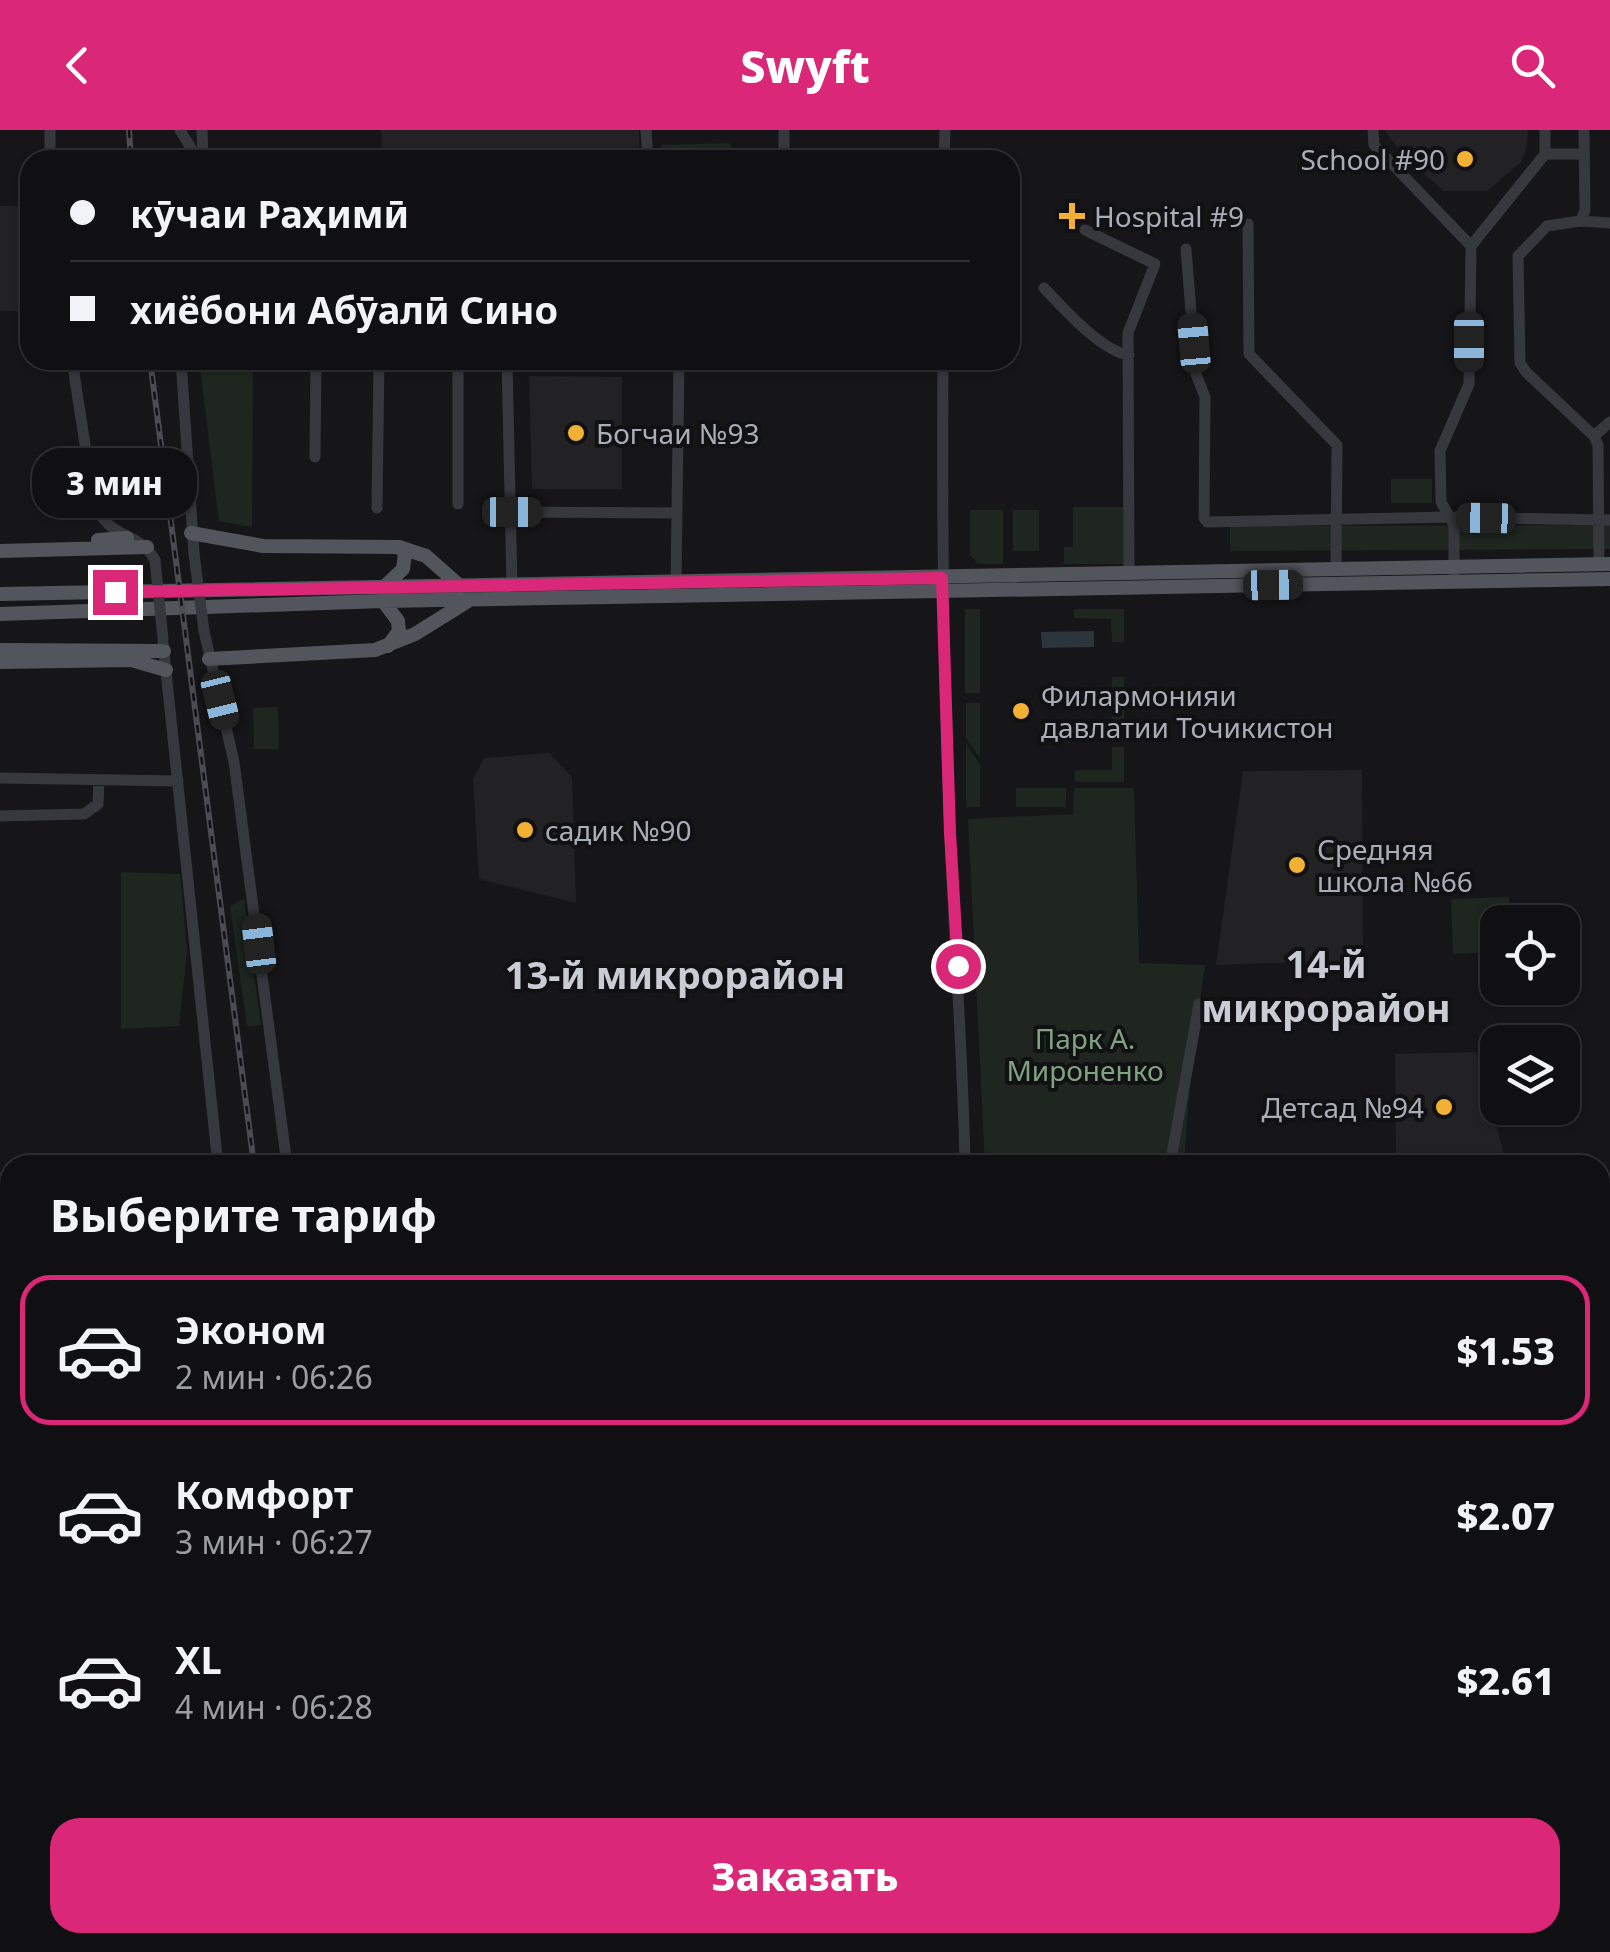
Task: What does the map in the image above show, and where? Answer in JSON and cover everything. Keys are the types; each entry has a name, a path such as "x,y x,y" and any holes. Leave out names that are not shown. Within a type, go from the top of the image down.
{"main road":[{"path":"88,541 103,523"},
{"path":"190,533 263,546 399,546 426,556 460,586"},
{"path":"0,542 127,538"},
{"path":"383,594 403,569 405,553 399,546"},
{"path":"0,551 151,554"},
{"path":"0,594 383,594 469,601 1454,575 1605,564"},
{"path":"0,614 383,594 460,586 676,582 943,586 1129,574 1336,570 1610,579"},
{"path":"383,594 398,621 399,631 388,646"},
{"path":"210,658 388,646 469,601"},
{"path":"0,650 164,645"},
{"path":"0,662 131,660 166,670"}],"street":[{"path":"1372,130 1374,145 1470,246"},
{"path":"1454,575 1454,525 1440,495 1440,451 1469,384 1470,246 1545,154 1545,130"},
{"path":"1581,221 1585,210 1584,130"},
{"path":"1545,154 1584,154"},
{"path":"1605,564 1600,454 1594,436 1520,362 1518,256 1548,226 1581,221 1610,223"},
{"path":"1248,224 1249,354 1337,445 1336,570"},
{"path":"1086,230 1155,264 1128,333 1129,574"},
{"path":"1186,249 1196,374 1205,397 1207,522 1449,517 1605,520"},
{"path":"1044,288 1118,354 1128,355"},
{"path":"74,370 94,503 103,523 151,554 217,1155"},
{"path":"182,370 190,533 204,631 234,762 286,1155"},
{"path":"315,456 316,370"},
{"path":"377,508 379,370"},
{"path":"458,370 458,504"},
{"path":"507,370 512,586"},
{"path":"676,582 679,370"},
{"path":"943,370 944,764 962,1033 964,1155"},
{"path":"1594,436 1610,422"},
{"path":"512,512 677,513"},
{"path":"0,778 178,781"},
{"path":"0,816 84,814 98,804 99,780"},
{"path":"1172,1155 1199,1004"}],"shaded area":[{"path":"381,130 639,130 639,150 382,150"},
{"name":"School #90","path":"1384,130 1528,130 1521,162 1487,191 1444,191 1404,156"},
{"path":"0,206 20,206 20,311 0,311"},
{"name":"Богчаи №93","path":"529,376 622,377 622,489 532,489"},
{"path":"1094,631 1094,647 1042,648 1041,632"},
{"name":"садик №90","path":"549,753 572,777 576,903 479,879 473,780 484,758"},
{"name":"Средняя школа №66","path":"1362,770 1363,960 1216,965 1243,771"},
{"name":"Детсад №94","path":"1476,1052 1480,1067 1480,1125 1496,1125 1504,1155 1396,1155 1395,1054"}],"green space":[{"path":"731,143 731,150 661,150 661,145"},
{"path":"200,370 253,370 252,527 219,521"},
{"path":"1391,479 1432,479 1432,503 1391,503"},
{"path":"1073,507 1125,507 1125,564 1064,564 1064,547 1073,547"},
{"path":"970,510 1003,510 1003,564 978,564 970,555"},
{"path":"1013,510 1039,510 1039,551 1013,551"},
{"path":"1610,525 1610,549 1230,551 1230,526"},
{"path":"965,609 980,609 980,693 965,693"},
{"path":"1074,609 1124,609 1124,642 1112,642 1111,619 1074,618"},
{"path":"1112,677 1124,677 1124,741 1112,741"},
{"path":"966,703 980,703 980,758 966,738"},
{"path":"278,707 279,749 254,749 253,708"},
{"path":"966,744 980,764 980,807 966,807"},
{"path":"1112,747 1124,747 1124,782 1075,782 1075,770 1112,770"},
{"path":"1016,788 1066,788 1066,807 1016,807"},
{"name":"Парк А. Мироненко","path":"1074,788 1134,788 1139,963 1205,965 1192,1053 1185,1155 985,1155 968,819 1073,814"},
{"path":"121,872 180,874 187,951 179,1026 121,1029"},
{"path":"1509,897 1509,905 1480,905 1480,953 1453,954 1451,899"},
{"path":"244,899 261,1025 247,1027 230,906"}],"railway":[{"path":"129,130 130,150"},
{"path":"151,370 253,1155"}],"place":[{"name":"School #90","path":"1465,159"},
{"name":"Hospital #9","path":"1072,216"},
{"name":"Богчаи №93","path":"576,433"},
{"name":"Филармонияи давлатии Точикистон","path":"1021,711"},
{"name":"садик №90","path":"525,830"},
{"name":"Средняя школа №66","path":"1297,865"},
{"name":"Детсад №94","path":"1444,1107"}],"district":[{"name":"13-й микрорайон","path":"675,974"},
{"name":"14-й микрорайон","path":"1326,984"}],"route":[{"path":"115,592 942,578 958,966"}]}
